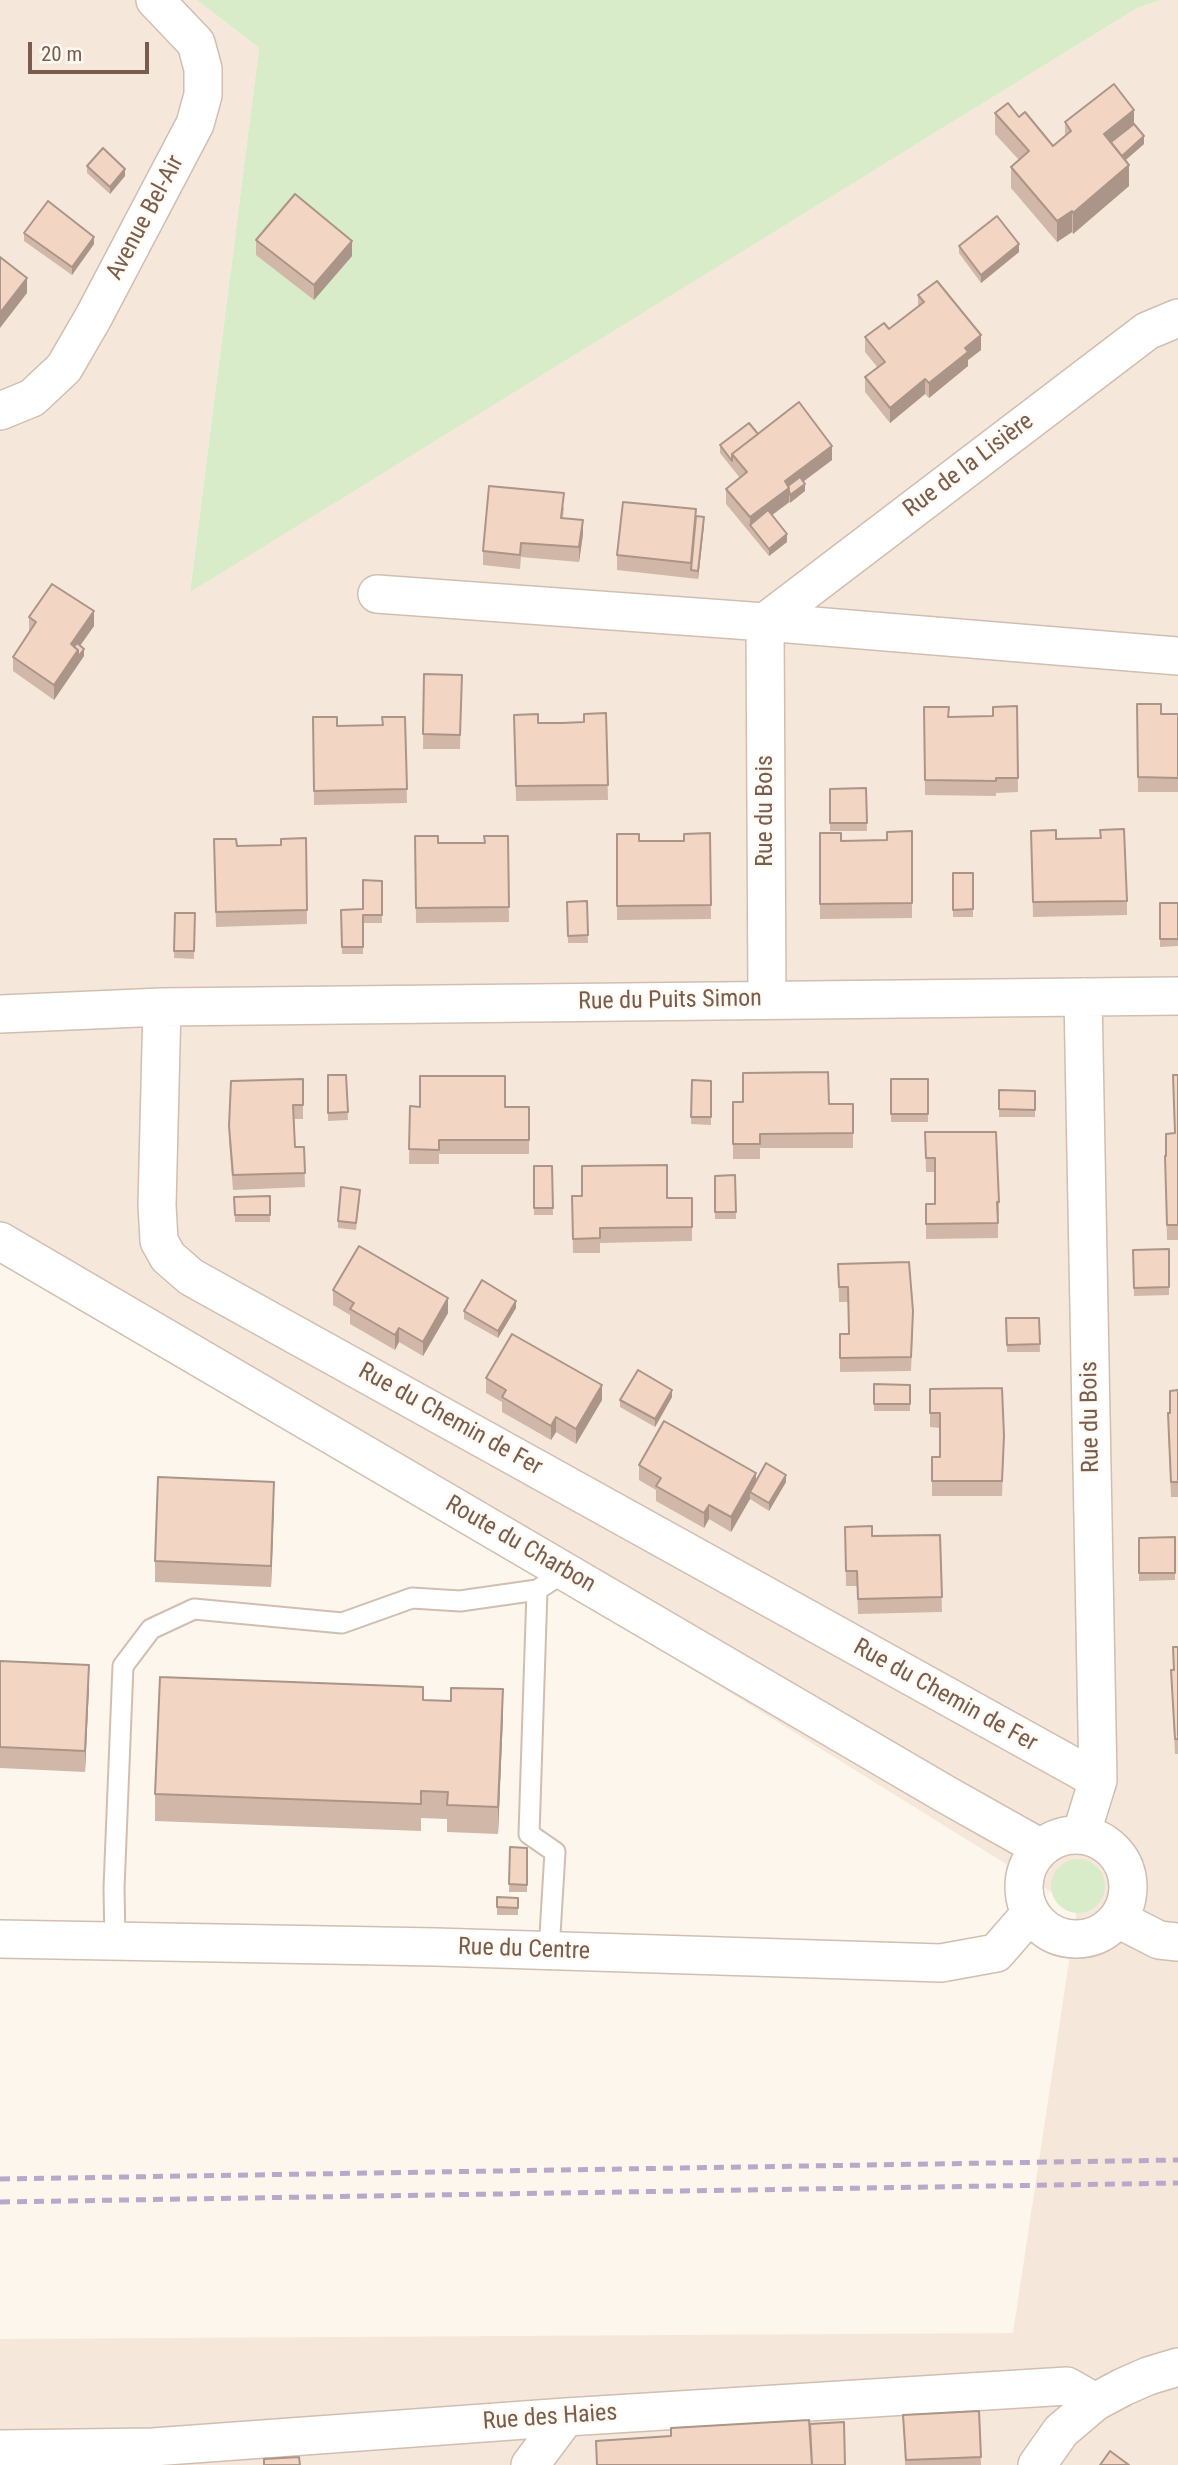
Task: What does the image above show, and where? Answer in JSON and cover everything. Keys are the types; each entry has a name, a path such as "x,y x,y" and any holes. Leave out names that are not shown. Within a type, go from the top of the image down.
{"street":[{"name":"Avenue Bel-Air","path":"0,411 32,398 64,368 195,124 203,95 203,69 196,43 156,0"},
{"name":"Rue de la Lisière","path":"765,622 1147,331 1178,318"},
{"path":"377,594 1178,656"},
{"name":"Rue du Bois","path":"765,622 766,1000"},
{"name":"Rue du Puits Simon","path":"162,1007 1178,996"},
{"name":"Rue du Bois","path":"1081,1835 1098,1780 1083,997"},
{"path":"0,1014 162,1007"},
{"name":"Rue du Chemin de Fer","path":"162,1007 157,1205 159,1241 168,1257 191,1277 1098,1780"},
{"name":"Route du Charbon","path":"5,1249 552,1581 1041,1848"},
{"path":"1081,1835 1107,1845 1124,1867 1128,1893 1118,1919 1098,1935 1073,1940 1048,1933 1030,1914 1023,1891 1027,1867 1041,1848 1060,1837 1081,1835"},
{"name":"Rue du Centre","path":"0,1940 549,1951 941,1963 996,1952 1030,1914"},
{"path":"1118,1919 1159,1940 1178,1942"},
{"path":"1037,2465 1061,2431 1095,2402 1123,2387 1178,2367"},
{"name":"Rue des Haies","path":"0,2449 153,2447 566,2417 1066,2386 1095,2402"},
{"path":"530,2465 566,2417"}],"lane":[{"path":"115,1942 114,1888 123,1666 151,1629 194,1609 342,1623 412,1598 460,1601 552,1581 528,1834 555,1852 549,1951"}],"shaded area":[{"path":"0,0 197,0 259,48 190,591 1137,8 1161,0 1178,0 1178,2465 0,2465 0,2339 1013,2333 1077,1908 0,1241"}],"green space":[{"path":"197,0 1161,0 1137,8 190,592 259,48"},
{"path":"1078,1859 1097,1867 1105,1886 1097,1905 1078,1913 1059,1905 1051,1886 1059,1867"}],"building":[{"path":"1114,84 1134,110 1104,134 1129,165 1073,213 1072,211 1057,221 1011,167 1029,151 995,113 1008,103 1019,117 1025,112 1053,146 1071,131 1065,122"},
{"path":"1134,124 1144,136 1122,156 1111,142"},
{"path":"103,148 125,169 110,187 87,166"},
{"path":"295,194 352,241 314,285 256,240"},
{"path":"48,201 94,237 72,267 24,233"},
{"path":"997,216 1019,244 981,275 959,246"},
{"path":"0,257 27,278 0,313"},
{"path":"937,281 981,335 965,348 968,352 929,383 925,379 890,408 865,377 885,362 865,337 884,323 889,329 924,302 918,295"},
{"path":"799,402 832,446 785,481 789,488 750,517 726,489 747,472 732,454"},
{"path":"749,423 758,434 732,454 732,461 720,445"},
{"path":"800,477 805,484 790,495 788,486"},
{"path":"489,486 564,493 561,518 583,520 579,547 521,543 520,555 483,551"},
{"path":"623,502 696,509 691,563 617,555"},
{"path":"768,510 787,534 769,549 750,525"},
{"path":"696,516 704,517 698,571 691,570"},
{"path":"52,584 94,611 71,644 78,650 54,685 13,657 36,622 29,617"},
{"path":"77,643 84,649 78,657 78,650 74,647"},
{"path":"424,674 462,675 460,735 423,734"},
{"path":"1137,704 1161,704 1161,714 1178,714 1178,778 1138,777"},
{"path":"1017,706 1018,778 996,778 996,781 925,780 924,707 949,707 948,717 993,716 993,707"},
{"path":"606,713 608,785 516,786 514,715 538,714 538,723 562,723 584,722 584,714"},
{"path":"313,717 337,717 337,726 383,725 382,717 405,717 407,789 314,791"},
{"path":"866,788 867,823 830,823 830,789"},
{"path":"1124,829 1127,901 1033,902 1031,831 1056,830 1056,839 1101,838 1100,830"},
{"path":"912,831 912,903 820,904 820,833 841,833 841,841 887,840 887,832"},
{"path":"710,833 711,905 617,906 617,834 639,834 639,841 684,841 684,834"},
{"path":"415,836 438,836 438,843 485,843 484,836 508,836 509,907 416,908"},
{"path":"306,838 307,910 216,912 214,839 236,839 237,846 281,845 281,839"},
{"path":"953,873 973,873 973,909 953,910"},
{"path":"363,880 382,881 382,915 363,915 363,947 342,947 341,910 363,909"},
{"path":"587,901 588,935 568,936 567,902"},
{"path":"1160,903 1178,903 1178,939 1160,939"},
{"path":"175,913 195,913 194,951 174,951"},
{"path":"828,1072 829,1104 853,1104 853,1133 760,1134 760,1144 733,1144 733,1102 743,1102 743,1073"},
{"path":"328,1075 346,1075 348,1112 328,1113"},
{"path":"1173,1075 1178,1075 1178,1225 1167,1225 1165,1156 1166,1134 1175,1133"},
{"path":"420,1076 505,1076 505,1107 529,1107 529,1140 439,1140 439,1150 409,1149 410,1106 420,1107"},
{"path":"303,1079 303,1105 293,1105 295,1147 304,1147 305,1173 233,1175 229,1126 231,1081"},
{"path":"891,1079 928,1079 928,1114 891,1114"},
{"path":"692,1080 711,1081 711,1117 691,1117"},
{"path":"999,1090 1035,1091 1035,1110 999,1109"},
{"path":"925,1132 996,1132 998,1223 926,1224 926,1204 935,1204 935,1158 926,1158"},
{"path":"667,1165 667,1198 692,1198 692,1227 600,1228 600,1238 573,1239 572,1196 582,1196 582,1166"},
{"path":"534,1166 552,1166 553,1208 534,1208"},
{"path":"735,1175 736,1212 715,1212 715,1176"},
{"path":"341,1187 360,1190 356,1223 338,1221"},
{"path":"270,1196 270,1215 235,1215 234,1197"},
{"path":"359,1246 448,1298 423,1342 399,1328 395,1335 350,1309 354,1303 333,1290"},
{"path":"1169,1249 1169,1287 1134,1288 1133,1250"},
{"path":"909,1262 913,1311 911,1357 840,1358 840,1334 849,1334 848,1287 839,1287 838,1264"},
{"path":"482,1280 516,1301 498,1331 464,1311"},
{"path":"1006,1318 1039,1318 1040,1344 1007,1345"},
{"path":"512,1334 602,1385 576,1429 556,1417 551,1426 502,1397 506,1390 486,1378"},
{"path":"638,1370 672,1390 655,1419 620,1400"},
{"path":"874,1384 910,1385 910,1404 874,1404"},
{"path":"1002,1388 1002,1481 932,1481 932,1457 940,1457 940,1413 930,1413 930,1389"},
{"path":"1178,1390 1178,1482 1171,1482 1168,1413 1170,1391"},
{"path":"664,1421 756,1473 731,1517 709,1505 704,1513 656,1486 661,1478 639,1465"},
{"path":"766,1463 786,1475 769,1503 750,1492"},
{"path":"158,1477 274,1482 271,1566 155,1561"},
{"path":"872,1526 872,1536 940,1535 942,1597 858,1599 857,1571 846,1571 845,1527"},
{"path":"1175,1537 1175,1573 1139,1573 1139,1538"},
{"path":"1173,1647 1178,1647 1178,1739 1175,1739 1171,1670 1174,1670"},
{"path":"0,1661 89,1665 85,1751 0,1747"},
{"path":"160,1677 423,1687 423,1700 451,1701 451,1688 503,1689 498,1807 447,1805 448,1792 421,1791 421,1804 155,1794"},
{"path":"510,1847 527,1848 527,1885 509,1884"},
{"path":"497,1897 518,1898 518,1908 497,1907"},
{"path":"979,2411 981,2457 906,2460 903,2415"},
{"path":"809,2420 812,2465 597,2465 596,2441 671,2436 671,2428"},
{"path":"844,2422 845,2465 812,2465 810,2424"},
{"path":"1110,2451 1129,2465 1100,2465"},
{"path":"299,2457 300,2465 264,2465 264,2459"}],"railway":[{"path":"0,2179 1178,2160"},
{"path":"0,2202 1178,2183"}]}
